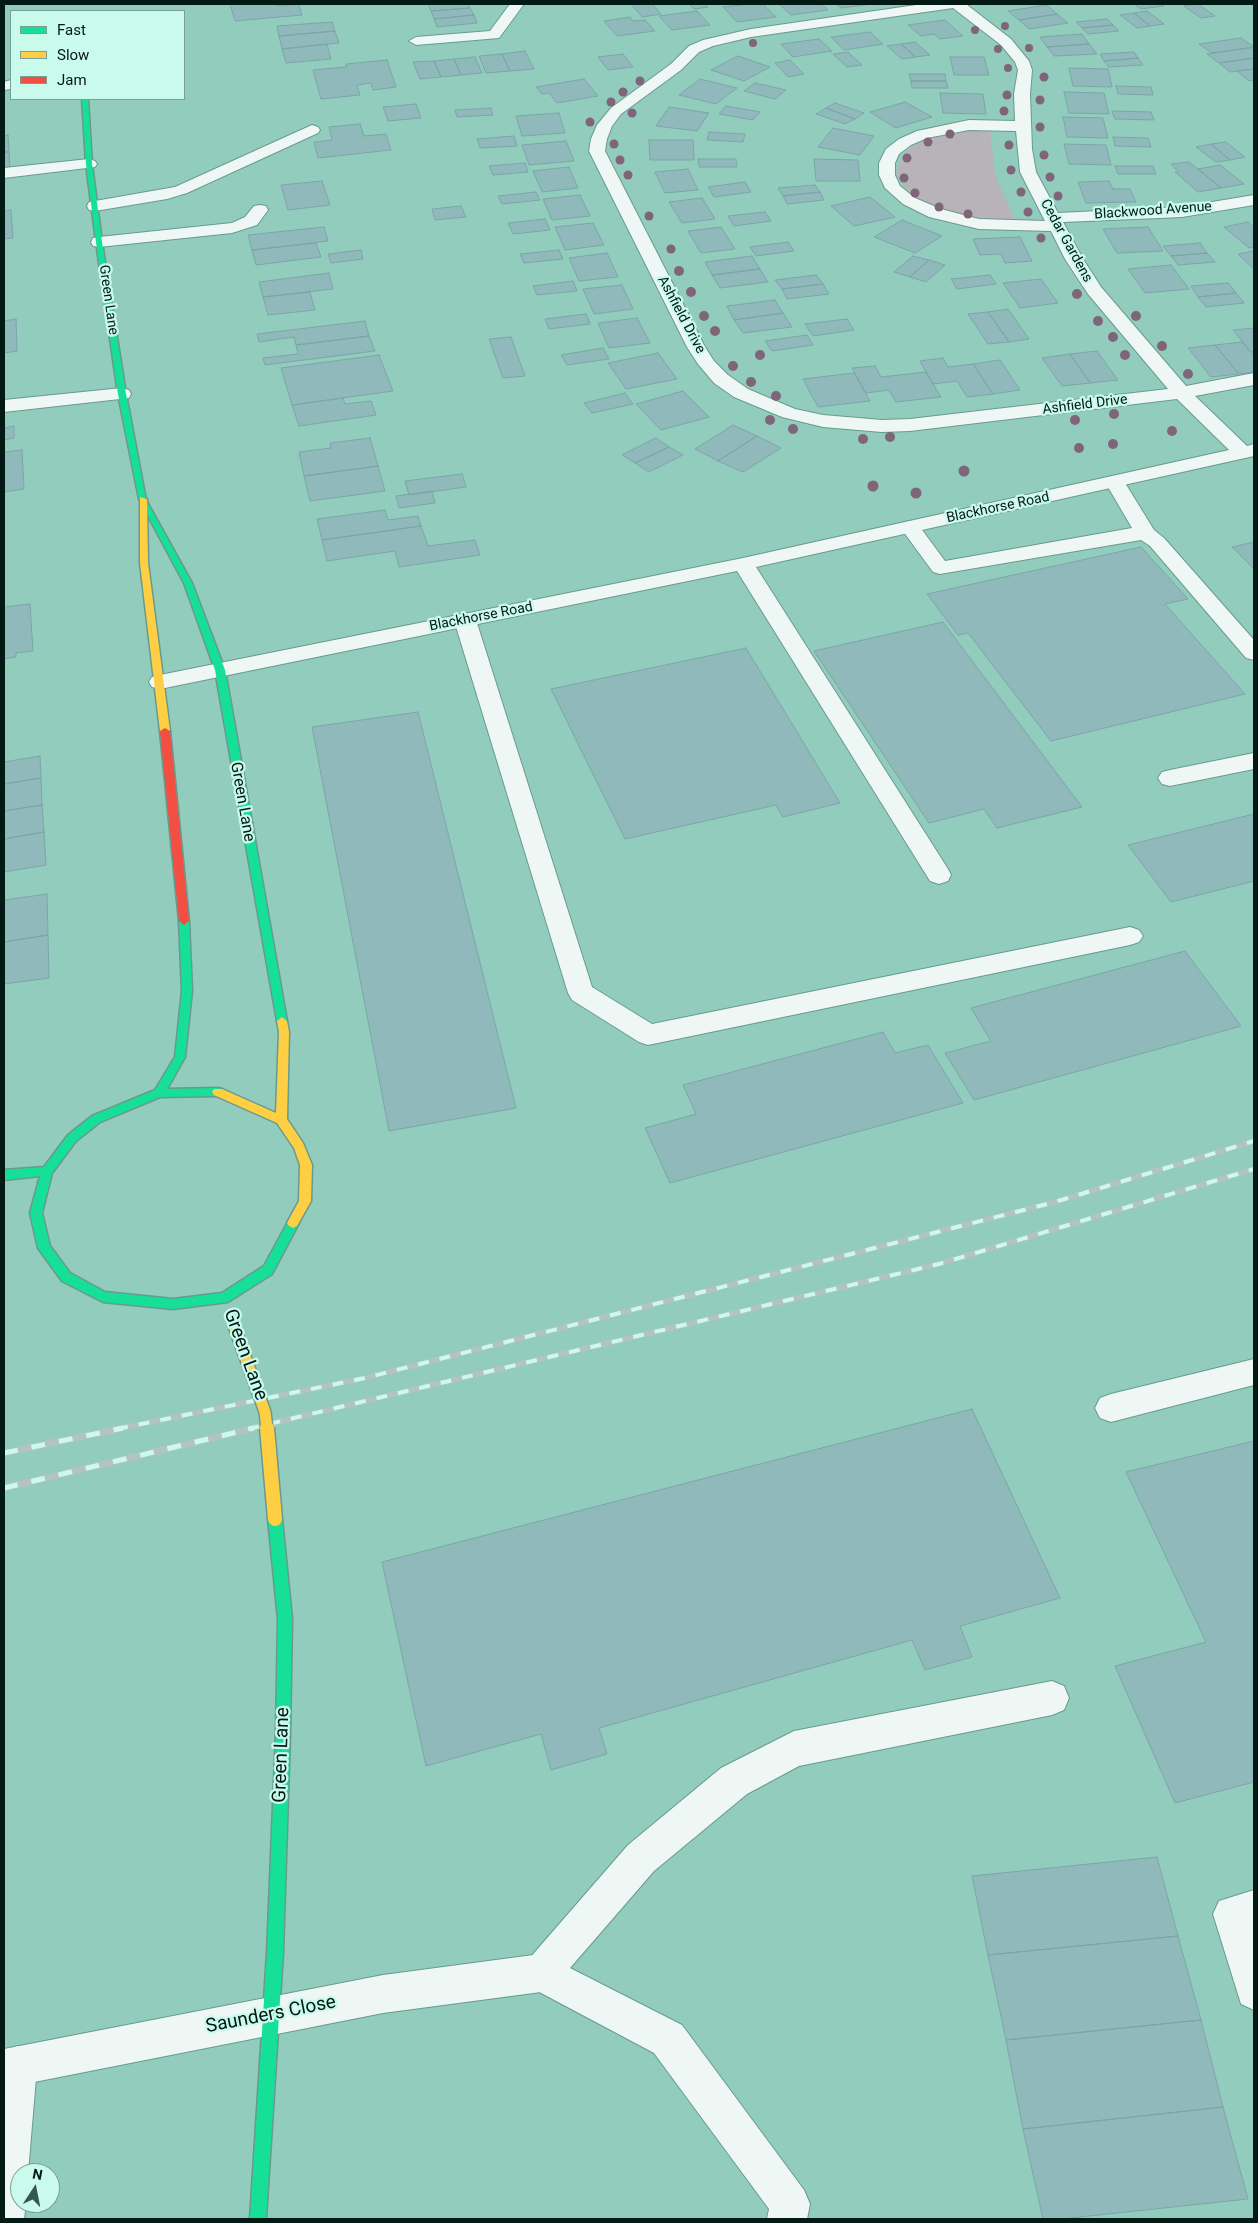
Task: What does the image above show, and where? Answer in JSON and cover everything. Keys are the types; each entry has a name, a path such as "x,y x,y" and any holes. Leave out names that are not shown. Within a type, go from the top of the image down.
{"street":[{"path":"416,41 494,35 517,4"},
{"name":"Ashfield Drive","path":"951,4 751,33 708,43 694,49 676,67 616,111 606,125 598,139 597,150 696,347 707,364 721,379 740,393 789,413 823,421 854,424 910,425 1181,393 1254,380"},
{"name":"Cedar Gardens","path":"956,4 1006,42 1022,61 1025,78 1022,94 1022,126 1028,172 1053,222 1094,290 1181,393 1248,452"},
{"name":"Green Lane","path":"85,100 89,164 99,242 122,394 143,499 144,562 160,682 184,920 187,991 180,1057 159,1093"},
{"name":"Blackwood Avenue","path":"1022,126 969,125 923,134 906,142 892,152 887,163 887,174 893,188 909,201 935,213 979,224 1053,222 1182,212 1254,200"},
{"path":"95,206 181,190 312,130"},
{"path":"4,173 89,164"},
{"path":"99,242 238,227 252,221 260,210"},
{"path":"4,406 122,394"},
{"name":"Blackhorse Road","path":"160,682 742,564 1248,452"},
{"path":"1115,482 1146,534 1158,542 1254,653"},
{"name":"Green Lane","path":"143,499 188,583 220,670 284,1032 281,1120"},
{"path":"910,527 940,568 1133,534 1146,534"},
{"path":"742,564 939,875"},
{"path":"465,620 581,993 648,1035 1130,936"},
{"path":"1170,778 1254,761"},
{"name":"Green Lane","path":"218,1092 281,1120 299,1146 306,1165 305,1201 268,1270 228,1311 103,1297 66,1276 44,1248 36,1213 47,1171 72,1138 96,1119 159,1093 218,1092"},
{"path":"4,1175 47,1171"},
{"name":"Green Lane","path":"228,1311 266,1412 285,1619 275,1953 258,2219"},
{"path":"1111,1408 1254,1372"},
{"path":"794,2214 668,2039 540,1974 641,1858 734,1781 794,1749 1052,1698"},
{"path":"1254,1909 1232,1914 1254,1991"},
{"name":"Saunders Close","path":"10,2067 383,1994 540,1974"},
{"path":"4,2219 10,2067"}],"shaded area":[{"path":"990,130 995,175 1016,222 959,216 937,209 915,198 896,174 899,163 906,151 919,143 935,136 955,131"}],"building":[{"path":"230,4 276,4 277,6 299,4 302,15 235,21"},
{"path":"428,4 468,4 470,8 431,11"},
{"path":"631,4 652,4 661,14 642,17"},
{"path":"689,4 705,4 708,7 694,9"},
{"path":"763,4 776,17 737,22 723,7"},
{"path":"779,4 822,4 828,10 791,15"},
{"path":"836,4 872,4 841,8"},
{"path":"1134,4 1161,4 1164,6 1141,9"},
{"path":"1198,4 1215,16 1201,18 1184,6"},
{"path":"1047,5 1057,14 1019,20 1008,11"},
{"path":"470,8 474,15 434,19 431,11"},
{"path":"697,11 710,25 672,30 659,16"},
{"path":"1147,11 1164,24 1150,26 1134,13"},
{"path":"1134,13 1150,26 1137,28 1120,15"},
{"path":"1057,14 1068,23 1029,29 1019,20"},
{"path":"474,15 477,23 437,27 434,19"},
{"path":"630,17 633,21 645,20 655,31 617,36 604,21"},
{"path":"1107,19 1113,25 1082,28 1076,22"},
{"path":"945,20 963,36 940,39 934,34 921,36 908,25"},
{"path":"332,22 335,31 279,36 277,26"},
{"path":"1113,25 1119,31 1088,34 1082,28"},
{"path":"335,31 339,43 282,49 279,36"},
{"path":"870,32 883,44 844,50 831,37"},
{"path":"1082,34 1089,44 1047,47 1040,37"},
{"path":"1241,38 1254,47 1212,53 1199,44"},
{"path":"819,39 832,51 793,57 781,44"},
{"path":"915,42 930,55 916,57 901,44"},
{"path":"327,44 331,59 286,63 282,49"},
{"path":"901,44 916,57 902,59 887,46"},
{"path":"1089,44 1097,54 1054,56 1047,47"},
{"path":"1250,48 1254,51 1254,58 1219,63 1207,54"},
{"path":"525,51 534,69 510,71 502,54"},
{"path":"848,52 862,65 847,67 833,54"},
{"path":"1134,52 1138,58 1104,61 1100,54"},
{"path":"502,54 510,71 486,73 479,56"},
{"path":"623,54 633,67 608,70 598,57"},
{"path":"738,56 770,67 744,81 711,70"},
{"path":"475,57 482,73 461,75 454,59"},
{"path":"950,57 984,57 989,75 954,75"},
{"path":"1138,58 1143,65 1109,67 1104,61"},
{"path":"1254,58 1254,69 1230,72 1219,63"},
{"path":"454,59 461,75 441,77 434,61"},
{"path":"387,60 396,87 373,90 371,83 357,85 360,95 321,99 313,70 346,67 346,64"},
{"path":"790,60 804,74 788,77 775,63"},
{"path":"434,61 441,77 420,79 413,62"},
{"path":"1069,68 1108,69 1112,87 1073,86"},
{"path":"1254,69 1254,80 1249,81 1237,71"},
{"path":"909,74 945,74 946,81 911,81"},
{"path":"584,79 598,96 557,103 549,93 542,94 536,87"},
{"path":"700,79 737,88 716,104 679,95"},
{"path":"911,81 946,81 948,88 912,88"},
{"path":"755,83 786,90 775,99 744,91"},
{"path":"1116,86 1151,87 1153,95 1118,94"},
{"path":"1064,92 1104,93 1109,114 1069,113"},
{"path":"940,93 983,94 986,114 943,113"},
{"path":"905,102 932,117 896,128 870,112"},
{"path":"835,103 864,113 855,119 826,108"},
{"path":"416,104 421,118 388,121 383,107"},
{"path":"726,106 760,112 753,120 719,114"},
{"path":"669,107 709,113 697,131 656,126"},
{"path":"491,108 493,115 457,117 455,110"},
{"path":"826,108 855,119 845,124 816,114"},
{"path":"1112,111 1151,112 1154,120 1115,119"},
{"path":"559,113 565,133 522,136 516,116"},
{"path":"1063,117 1103,118 1108,138 1067,137"},
{"path":"360,124 364,136 386,134 391,150 318,158 314,142 332,140 329,127"},
{"path":"833,128 874,136 860,155 818,147"},
{"path":"709,132 745,134 743,142 707,140"},
{"path":"8,135 9,152 4,152 4,136"},
{"path":"514,136 517,146 480,148 477,139"},
{"path":"1113,137 1148,138 1151,147 1115,146"},
{"path":"649,140 693,140 694,160 650,160"},
{"path":"566,141 574,161 529,165 522,145"},
{"path":"1226,142 1245,157 1230,160 1211,144"},
{"path":"1064,144 1106,145 1111,165 1069,164"},
{"path":"1211,144 1230,160 1216,162 1196,147"},
{"path":"4,152 9,152 10,168 4,169"},
{"path":"698,159 736,159 737,167 699,167"},
{"path":"814,159 858,160 860,181 816,181"},
{"path":"1189,162 1221,188 1198,192 1175,172 1179,172 1171,164"},
{"path":"525,163 528,172 493,175 489,166"},
{"path":"1220,165 1244,184 1221,188 1198,169"},
{"path":"1115,166 1153,166 1156,174 1118,174"},
{"path":"569,167 578,188 542,192 533,171"},
{"path":"688,169 698,190 665,193 655,172"},
{"path":"322,181 330,205 288,210 281,185"},
{"path":"1109,181 1113,189 1130,189 1136,202 1086,203 1078,182"},
{"path":"745,182 751,192 714,197 708,187"},
{"path":"815,185 820,192 783,196 778,188"},
{"path":"536,192 540,200 502,204 498,196"},
{"path":"820,192 824,200 787,204 783,196"},
{"path":"580,195 590,216 552,220 543,199"},
{"path":"870,197 895,217 854,226 831,206"},
{"path":"702,198 715,219 682,223 669,202"},
{"path":"461,206 466,217 435,220 432,209"},
{"path":"11,210 13,238 4,239 4,211"},
{"path":"765,212 771,221 734,226 728,216"},
{"path":"545,219 550,230 513,234 508,223"},
{"path":"902,220 942,236 915,253 874,237"},
{"path":"1248,222 1254,228 1254,247 1249,248 1224,227"},
{"path":"593,223 604,245 565,250 555,227"},
{"path":"324,227 328,241 252,250 248,235"},
{"path":"721,227 735,249 701,253 688,231"},
{"path":"1148,227 1163,251 1117,253 1103,229"},
{"path":"1020,237 1032,261 1005,263 1001,254 980,255 973,239"},
{"path":"788,242 794,251 756,256 750,247"},
{"path":"316,243 321,257 256,265 252,250"},
{"path":"1200,243 1207,253 1171,256 1163,246"},
{"path":"361,250 363,259 331,263 328,254"},
{"path":"559,250 563,259 524,263 520,254"},
{"path":"1254,251 1254,269 1238,254"},
{"path":"607,253 618,277 579,281 569,258"},
{"path":"1207,253 1215,262 1178,265 1171,256"},
{"path":"752,256 760,269 712,275 705,262"},
{"path":"913,256 929,260 910,277 894,272"},
{"path":"929,260 945,265 926,282 910,277"},
{"path":"1171,265 1189,289 1145,293 1128,269"},
{"path":"760,269 768,282 720,288 712,275"},
{"path":"329,273 333,289 263,297 259,282"},
{"path":"816,275 823,284 782,289 775,280"},
{"path":"990,275 996,284 957,289 951,279"},
{"path":"1041,279 1058,303 1020,308 1003,283"},
{"path":"573,281 577,291 537,295 533,286"},
{"path":"1228,283 1236,293 1198,297 1191,286"},
{"path":"823,284 829,294 787,299 782,289"},
{"path":"622,285 633,309 594,314 583,289"},
{"path":"310,292 315,310 268,315 263,297"},
{"path":"1236,293 1244,303 1206,307 1198,297"},
{"path":"775,300 783,313 734,320 727,306"},
{"path":"1008,309 1029,339 1009,342 988,312"},
{"path":"988,312 1009,342 988,344 968,314"},
{"path":"783,313 792,327 743,333 734,320"},
{"path":"586,314 590,324 549,329 545,319"},
{"path":"637,318 650,343 609,348 598,323"},
{"path":"16,319 17,351 4,353 4,321"},
{"path":"847,319 854,330 813,336 805,324"},
{"path":"365,321 369,336 296,345 294,337 259,342 257,334"},
{"path":"1254,328 1254,352 1251,352 1233,330"},
{"path":"807,335 813,345 772,351 765,341"},
{"path":"369,336 375,351 265,365 263,358 298,354 296,345"},
{"path":"511,337 525,376 503,378 489,339"},
{"path":"1242,342 1254,356 1254,372 1239,374 1215,345"},
{"path":"1215,345 1239,374 1211,377 1188,348"},
{"path":"603,348 609,359 567,365 561,355"},
{"path":"1097,351 1118,380 1090,383 1070,354"},
{"path":"658,353 677,379 626,389 608,363"},
{"path":"1070,354 1090,383 1062,386 1042,358"},
{"path":"379,355 393,391 292,405 281,368"},
{"path":"943,358 948,367 973,364 993,394 967,397 957,381 933,384 920,361"},
{"path":"1000,360 1020,390 993,394 973,364"},
{"path":"875,366 881,377 926,372 941,397 896,402 889,390 866,393 852,368"},
{"path":"854,373 870,401 818,407 803,379"},
{"path":"683,391 709,417 661,430 636,404"},
{"path":"625,393 633,404 592,413 584,403"},
{"path":"343,398 345,404 371,401 376,415 299,426 292,405"},
{"path":"733,425 757,436 718,461 695,449"},
{"path":"14,426 14,438 4,440 4,428"},
{"path":"757,436 781,448 743,472 718,461"},
{"path":"370,438 378,466 304,476 299,452 331,448 330,443"},
{"path":"656,438 669,447 635,463 622,455"},
{"path":"669,447 683,455 649,472 635,463"},
{"path":"22,450 24,489 4,492 4,452"},
{"path":"378,466 385,491 310,501 304,476"},
{"path":"462,474 466,487 409,495 405,481"},
{"path":"432,491 435,503 399,508 396,496"},
{"path":"385,510 388,520 418,516 421,526 322,540 317,519"},
{"path":"421,526 428,546 475,540 480,555 399,567 395,551 327,561 322,540"},
{"path":"1254,542 1254,569 1232,547"},
{"path":"1141,547 1188,599 1165,604 1245,694 1051,741 968,633 958,635 927,594"},
{"path":"30,604 33,651 16,653 16,657 4,659 4,607"},
{"path":"943,622 1082,807 997,828 984,809 929,823 814,651"},
{"path":"746,648 840,803 783,817 776,805 625,839 551,689"},
{"path":"418,712 516,1108 389,1131 312,727"},
{"path":"40,756 41,778 4,784 4,762"},
{"path":"41,778 42,805 4,811 4,784"},
{"path":"42,805 44,832 4,839 4,811"},
{"path":"1254,814 1254,881 1171,902 1128,845"},
{"path":"44,832 46,865 4,872 4,839"},
{"path":"47,894 48,935 4,942 4,900"},
{"path":"48,935 49,978 4,984 4,942"},
{"path":"1185,951 1241,1026 974,1100 945,1053 991,1041 971,1008"},
{"path":"883,1032 895,1053 928,1045 963,1103 670,1183 645,1128 696,1114 683,1085"},
{"path":"972,1409 1060,1598 960,1626 972,1657 925,1670 912,1640 599,1728 607,1754 551,1770 541,1734 426,1766 382,1562"},
{"path":"1254,1441 1254,1782 1175,1803 1115,1666 1206,1642 1126,1472"},
{"path":"1157,1857 1178,1936 988,1955 972,1876"},
{"path":"1178,1936 1201,2020 1006,2040 988,1955"},
{"path":"1201,2020 1223,2107 1023,2129 1006,2040"},
{"path":"1223,2107 1248,2199 1061,2219 1043,2219 1023,2129"}],"railway":[{"path":"117,1429 365,1378 1055,1202 1254,1141"},
{"path":"248,1429 939,1264 1254,1169"},
{"path":"4,1453 123,1428"},
{"path":"4,1488 254,1428"}],"traffic: fast":[{"path":"85,100 89,164 99,242 122,394 143,499"},
{"path":"145,502 188,583 220,670 282,1021"},
{"path":"159,1093 180,1057 187,991 184,921"},
{"path":"218,1092 159,1093 96,1119 72,1138 47,1171 36,1213 44,1248 66,1277 103,1297 173,1304 224,1298 268,1270 293,1223"},
{"path":"4,1175 47,1171"},
{"path":"258,2219 275,1953 283,1733 285,1619 275,1519"}],"traffic: slow":[{"path":"74,4 75,10"},
{"path":"143,499 144,563 165,731"},
{"path":"281,1120 284,1032 282,1021"},
{"path":"218,1092 281,1120 299,1146 306,1165 305,1201 293,1223"},
{"path":"233,1323 265,1412 275,1519"}],"traffic: jam":[{"path":"165,731 184,921"}]}
